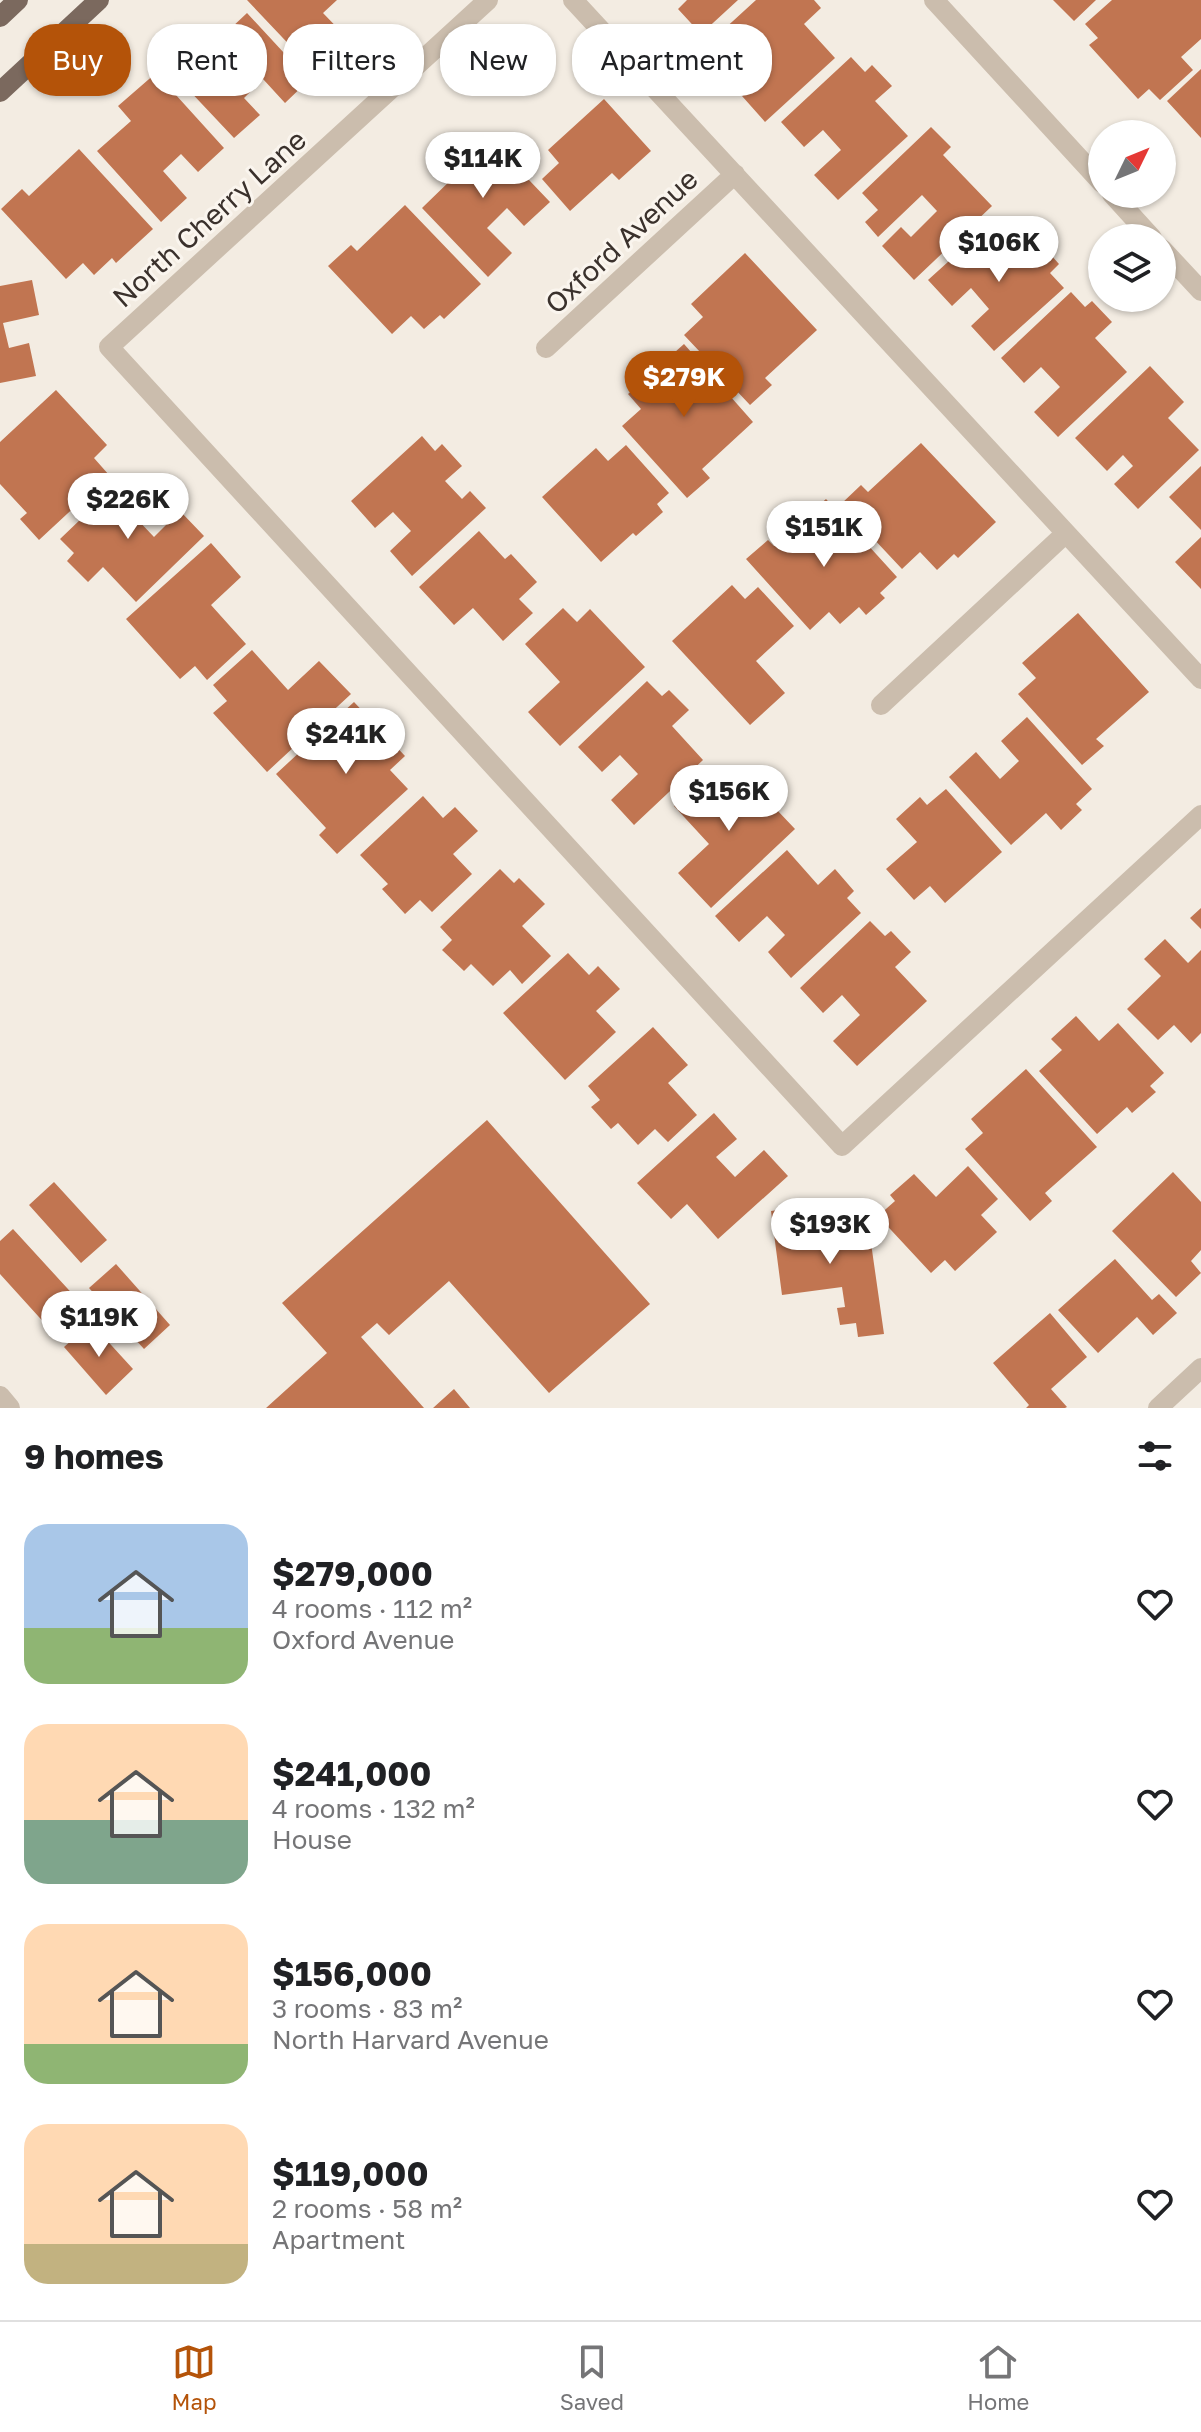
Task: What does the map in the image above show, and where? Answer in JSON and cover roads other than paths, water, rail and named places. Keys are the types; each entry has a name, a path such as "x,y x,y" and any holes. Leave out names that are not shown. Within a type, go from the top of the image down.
{"main road":[{"path":"0,17 18,0"},
{"path":"0,92 99,0"}],"street":[{"name":"North Cherry Lane","path":"488,0 109,347 842,1146 1201,815"},
{"path":"573,0 1201,679"},
{"path":"934,0 1088,168"},
{"name":"Oxford Avenue","path":"546,348 735,174"},
{"path":"1125,208 1139,224"},
{"path":"1176,264 1201,291"},
{"path":"881,705 1066,533"},
{"path":"1158,1408 1201,1368"},
{"path":"0,1396 10,1408"}]}
